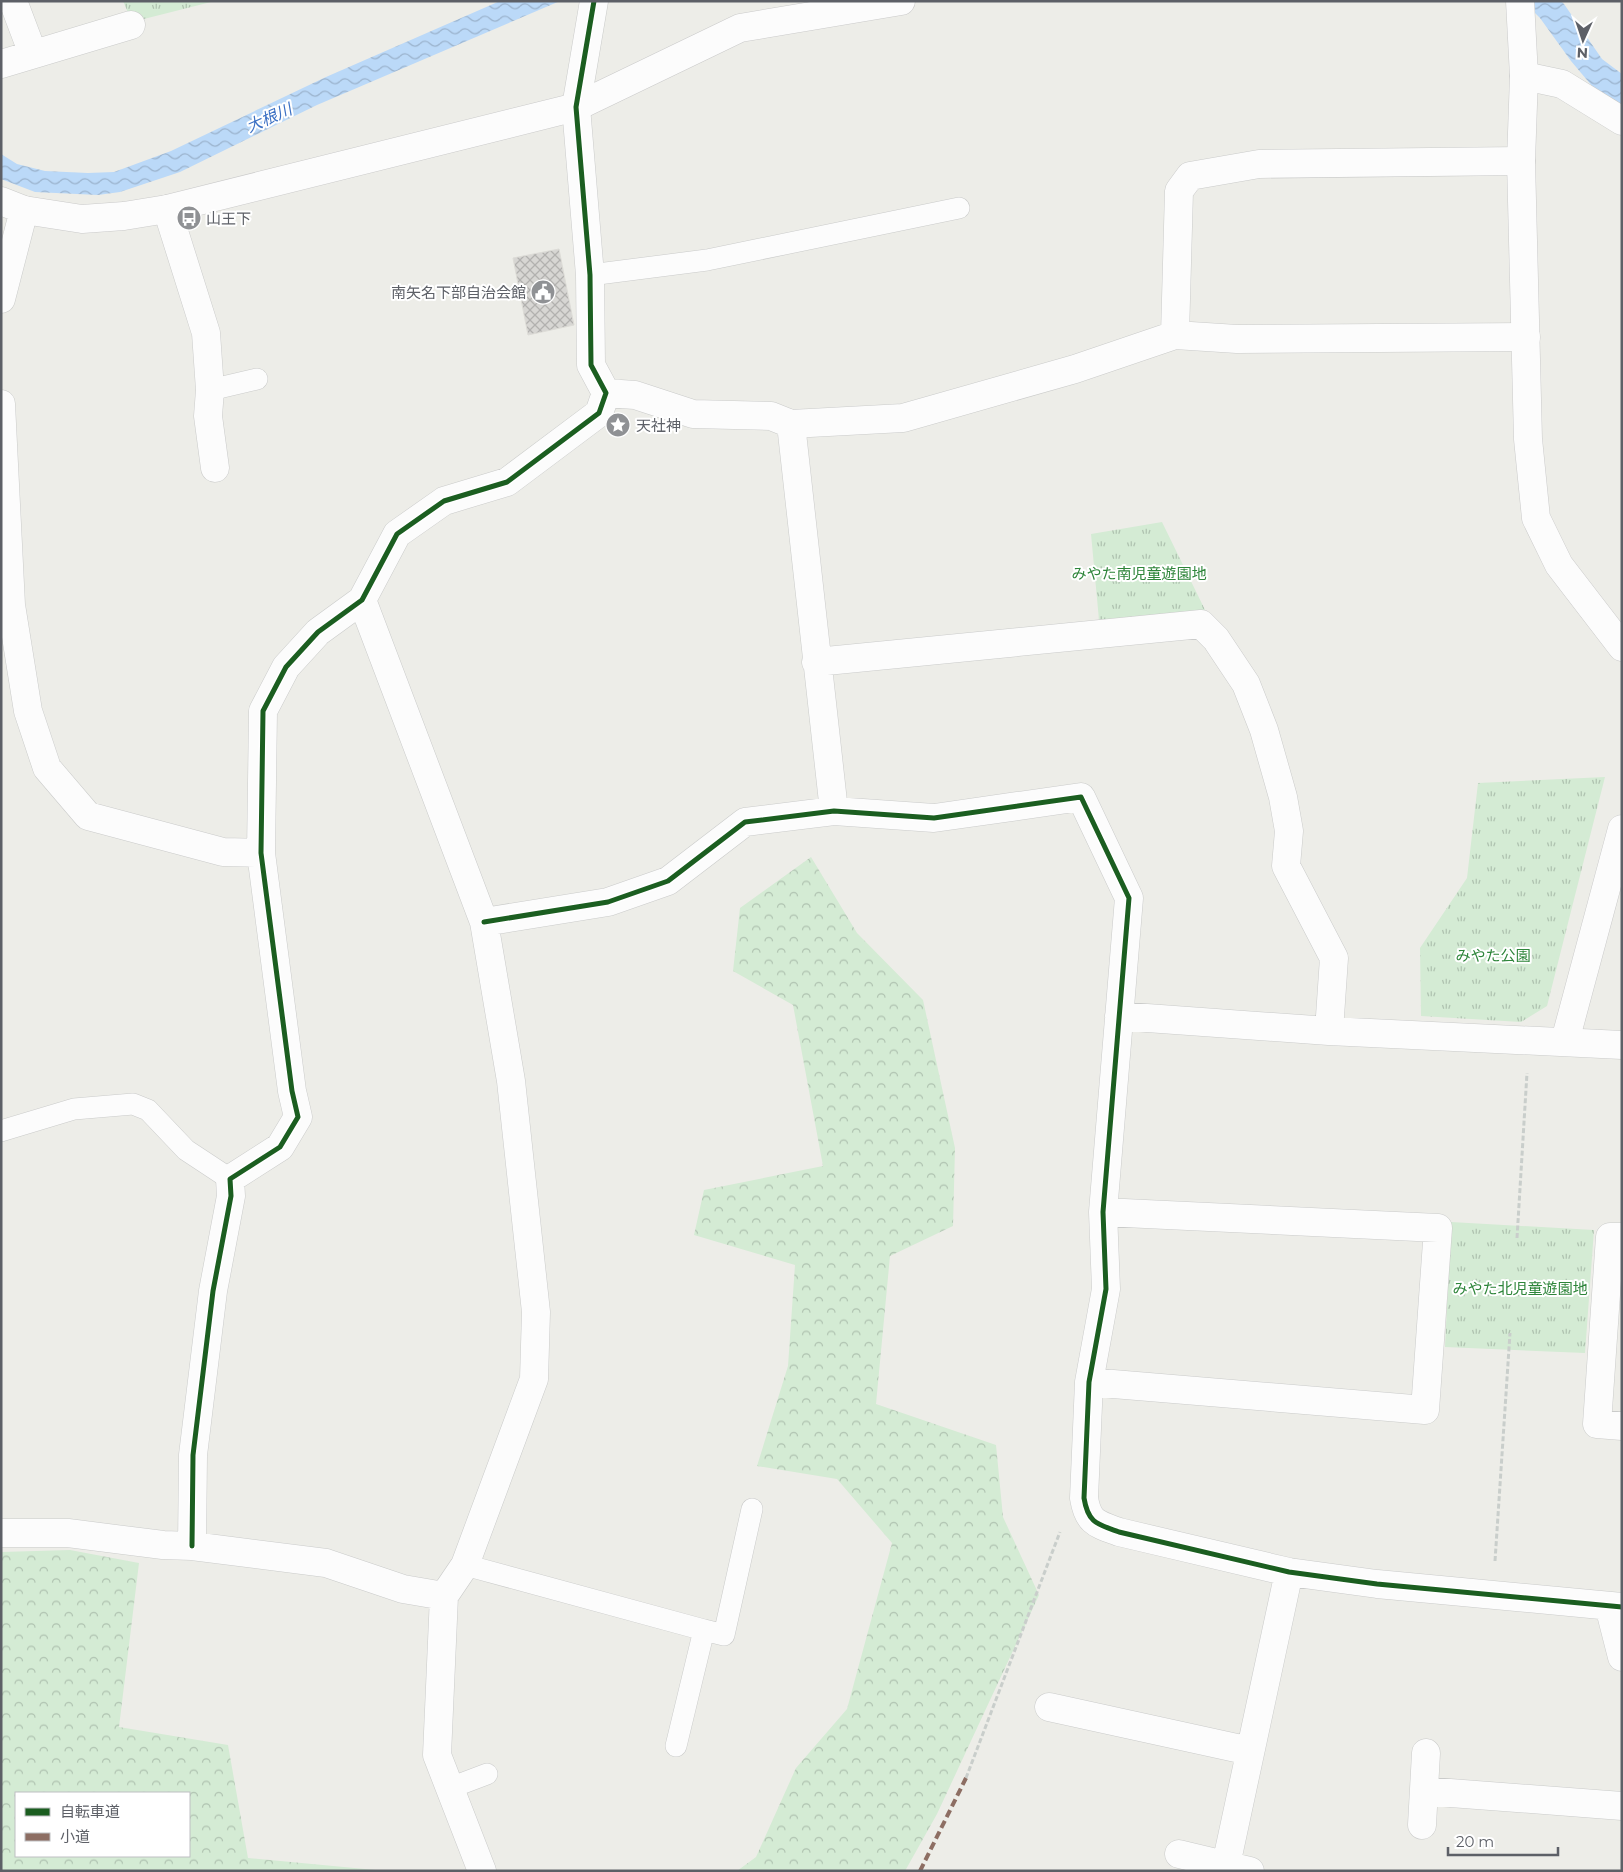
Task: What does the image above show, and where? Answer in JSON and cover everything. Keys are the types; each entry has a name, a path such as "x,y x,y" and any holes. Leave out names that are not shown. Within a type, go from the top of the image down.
{"street":[{"path":"13,1 33,54"},
{"path":"192,1546 193,1455 213,1290 231,1196 230,1179 280,1147 298,1117 292,1091 261,853 263,712 286,667 318,632 362,600 397,534 444,501 508,482 599,413 606,394 591,365 590,275 576,108 594,1"},
{"path":"1,300 12,206 82,218 124,216 167,209 576,108 740,28 901,1"},
{"path":"1520,1 1524,76 1522,161 1528,439 1536,518 1559,565 1622,647"},
{"path":"1,64 131,25"},
{"path":"1524,76 1562,84 1622,121"},
{"path":"1175,335 1179,191 1190,176 1259,164 1522,161"},
{"path":"167,209 206,332 210,390 208,416 215,468"},
{"path":"606,394 635,395 693,414 770,416 791,424 903,418 1075,369 1175,335 1237,339 1526,337"},
{"path":"1,404 11,605 28,711 47,768 88,816 223,852 261,853"},
{"path":"791,424 834,811"},
{"path":"362,600 484,922 512,1091 536,1312 534,1379 465,1565 444,1596 437,1755 482,1871"},
{"path":"816,662 1201,624 1216,639 1246,684 1264,730 1283,798 1289,831 1286,866 1334,958 1329,1031"},
{"path":"484,922 608,902 668,881 745,822 834,811 934,818 1081,797 1129,898 1103,1212 1106,1289 1089,1382 1084,1498 1086,1513 1096,1524 1119,1532 1289,1572 1377,1584 1615,1607 1622,1657"},
{"path":"1565,1041 1622,830"},
{"path":"1120,1016 1329,1031 1622,1045"},
{"path":"1089,1382 1425,1410 1438,1228 1103,1212"},
{"path":"1622,1237 1610,1237 1597,1424 1622,1426"},
{"path":"1,1533 68,1533 326,1563 403,1589 444,1596"},
{"path":"1179,1854 1238,1868 1250,1751 1289,1572"},
{"path":"1048,1707 1250,1751"},
{"path":"1422,1825 1426,1753"},
{"path":"1424,1791 1622,1806"}],"lane":[{"path":"590,275 707,260 959,208"},
{"path":"210,390 257,379"},
{"path":"1,1130 74,1109 133,1104 148,1110 186,1150 230,1179"},
{"path":"465,1565 724,1635 752,1508"},
{"path":"676,1746 704,1630"},
{"path":"450,1788 487,1774"}],"path":[{"path":"1517,1238 1529,1040"},
{"path":"1496,1549 1510,1333"},
{"path":"966,1778 1060,1532"}],"green space":[{"path":"123,1 215,1 132,22"},
{"name":"みやた南児童遊園地","path":"1162,522 1207,614 1099,620 1091,534"},
{"name":"みやた公園","path":"1605,777 1547,1006 1521,1022 1421,1016 1420,948 1467,878 1478,783"},
{"path":"811,857 857,933 923,1000 955,1148 953,1226 890,1256 876,1404 996,1445 1003,1517 1039,1595 937,1814 905,1871 737,1871 756,1857 796,1768 847,1709 892,1543 837,1479 757,1466 788,1366 795,1265 694,1235 704,1190 823,1166 793,1005 733,971 740,908"},
{"name":"みやた北児童遊園地","path":"1451,1222 1594,1230 1585,1353 1445,1347"},
{"path":"70,1550 139,1563 119,1727 228,1745 248,1858 386,1871 1,1871 1,1552"}],"water":[{"name":"大根川","path":"500,1 560,1 317,105 180,172 120,192 98,195 35,192 1,179 1,154 17,164 45,171 114,172 171,151 326,77"},
{"path":"1523,1 1561,1 1564,4 1602,59 1622,74 1622,105 1592,86 1540,18"}],"building":[{"name":"南矢名下部自治会館","path":"559,249 574,325 528,335 513,258"}],"marked path":[{"path":"920,1871 966,1778"}],"cycle path":[{"path":"192,1546 193,1455 213,1291 231,1196 230,1179 280,1147 298,1117 292,1091 261,853 263,711 286,667 318,632 362,600 397,534 444,501 507,482 599,413 606,393 591,365 590,275 576,107 594,1"},
{"path":"484,922 608,902 668,881 745,822 834,811 934,818 1081,797 1129,898 1103,1212 1106,1289 1089,1382 1084,1498 1091,1518 1099,1524 1119,1532 1289,1572 1377,1584 1622,1607"}],"place":[{"name":"山王下","path":"189,218"},
{"name":"南矢名下部自治会館","path":"543,292"},
{"name":"天社神","path":"618,425"}]}
